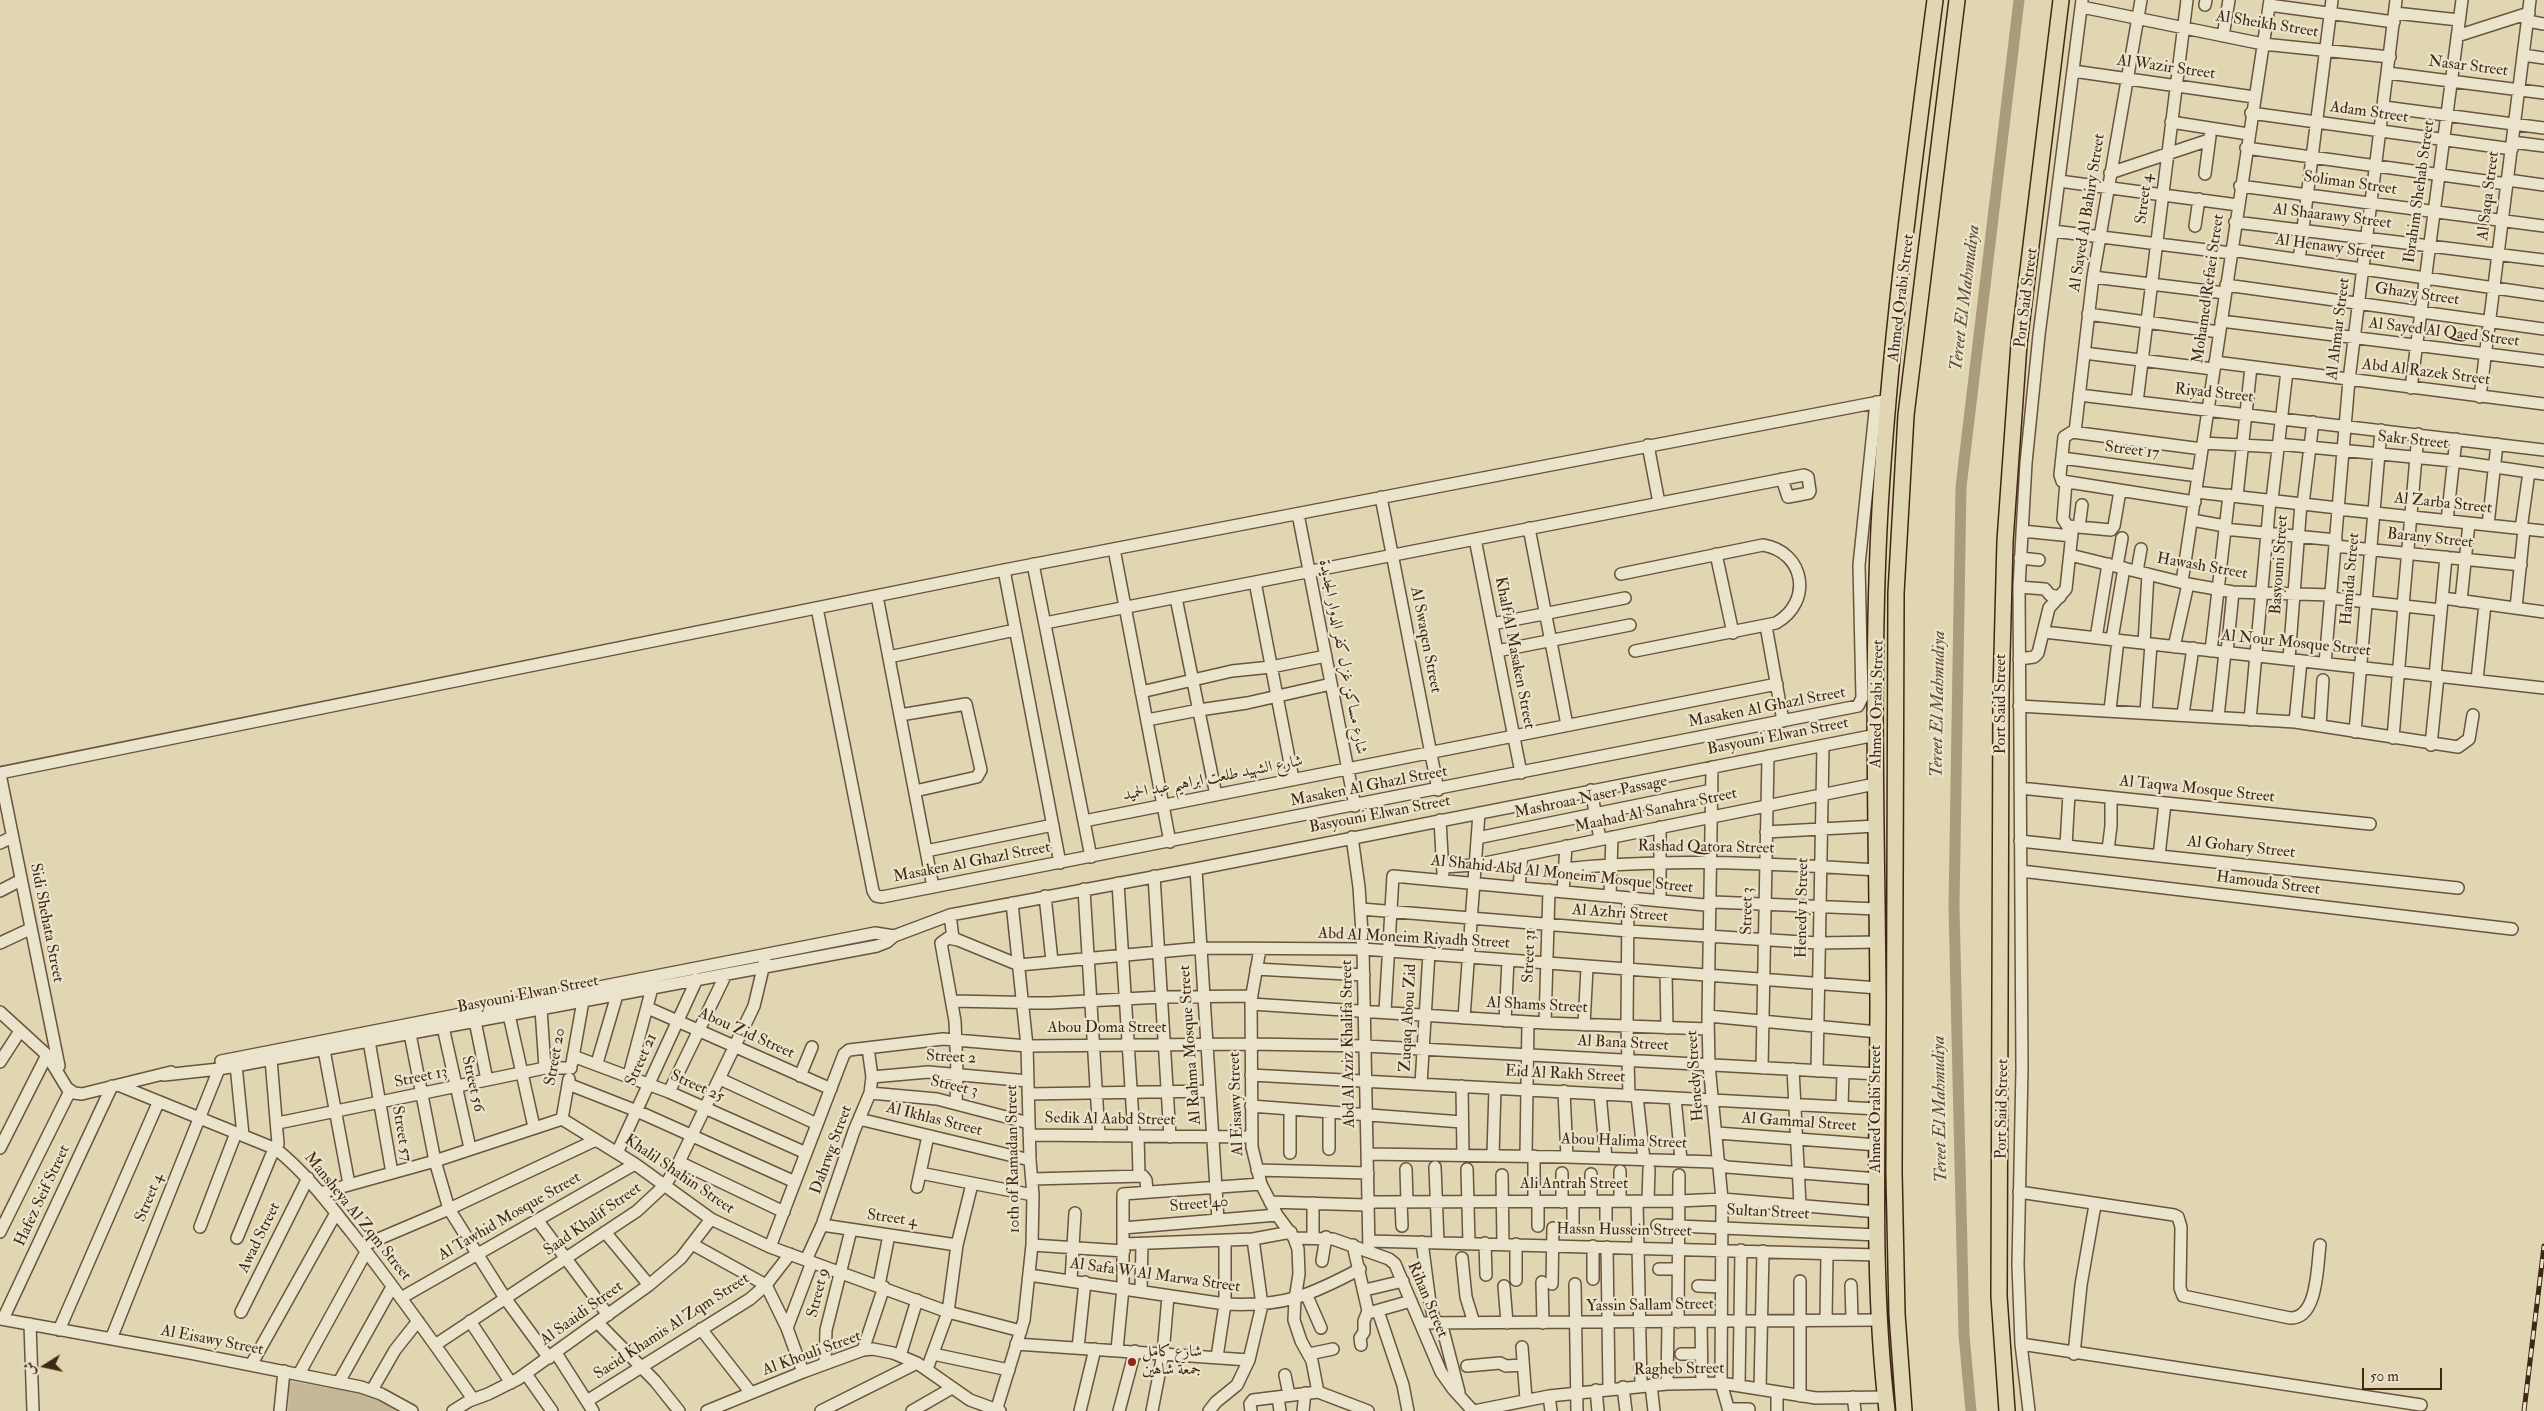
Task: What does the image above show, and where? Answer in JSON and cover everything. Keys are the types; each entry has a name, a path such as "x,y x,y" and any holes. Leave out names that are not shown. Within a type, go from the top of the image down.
{"main road":[{"name":"Ahmed Orabi Street","path":"1886,1404 1878,1255 1878,942 1875,784 1882,401 1935,0"},
{"name":"Ahmed Orabi Street","path":"1904,1411 1897,1314 1894,1172 1894,763 1898,546 1906,415 1956,0"},
{"name":"Port Said Street","path":"2007,1411 2001,1349 1999,1296 2001,692 2005,550 2019,344 2061,0"}],"street":[{"name":"Al Sayed Al Bahiry Street","path":"2075,432 2093,277 2141,0"},
{"name":"Street 4","path":"2137,402 2187,0"},
{"path":"2223,36 2229,0"},
{"path":"2299,260 2332,0"},
{"name":"Al Ahmar Street","path":"2325,663 2349,380 2396,0"},
{"name":"Ibrahim Shehab Street","path":"2411,388 2462,0"},
{"name":"Al Saqa Street","path":"2480,397 2530,0"},
{"path":"2269,3 2330,13 2460,20"},
{"name":"Mohamed Refaei Street","path":"2174,646 2185,583 2202,446 2240,186 2269,3"},
{"name":"Al Sheikh Street","path":"2082,4 2137,19 2263,44 2390,57"},
{"name":"Port Said Street","path":"2029,1411 2021,1344 2019,1192 2022,1068 2019,706 2020,558 2039,335 2082,4"},
{"path":"2457,36 2528,17 2544,24"},
{"path":"2523,55 2544,58"},
{"name":"Al Wazir Street","path":"2073,71 2254,97"},
{"name":"Nasar Street","path":"2388,73 2544,93"},
{"path":"2384,107 2544,128"},
{"name":"Adam Street","path":"2252,113 2444,140 2512,146 2544,146"},
{"path":"2171,122 2248,134"},
{"path":"2205,174 2211,128"},
{"path":"2110,173 2210,140"},
{"path":"2246,148 2439,175 2544,185"},
{"path":"2059,181 2238,204"},
{"name":"Soliman Street","path":"2240,186 2544,226"},
{"path":"2195,226 2199,200"},
{"name":"Al Shaarawy Street","path":"2235,222 2499,252 2544,260"},
{"name":"Al Henawy Street","path":"2053,231 2299,260 2544,295"},
{"name":"Ghazy Street","path":"2093,277 2359,304 2544,329"},
{"name":"Al Sayed Al Qaed Street","path":"2088,314 2146,322 2220,326 2354,338 2544,362"},
{"name":"Abd Al Razek Street","path":"2084,352 2142,360 2251,367 2544,404"},
{"path":"2211,650 2225,528 2243,444 2251,367"},
{"path":"2250,720 2267,533 2287,372"},
{"name":"Riyad Street","path":"2079,395 2544,450"},
{"path":"0,774 1033,564 1882,401"},
{"name":"Masaken Al Ghazl Street","path":"817,608 874,894 882,897 1438,790 1855,707 1862,701 1859,565 1882,401"},
{"name":"Basyouni Street","path":"2295,722 2294,594 2298,536 2313,422"},
{"name":"Hamida Street","path":"2355,732 2381,430"},
{"path":"2073,530 2063,519 2066,482 2060,478 2064,437 2068,432 2075,432"},
{"name":"Sakr Street","path":"2075,432 2202,446 2243,444 2310,447 2454,461 2544,474"},
{"path":"2393,738 2418,434"},
{"path":"2447,521 2456,439"},
{"path":"2488,525 2497,444"},
{"path":"1648,445 1659,503"},
{"name":"Street 17","path":"2062,458 2198,476"},
{"path":"2516,608 2529,472"},
{"path":"1045,623 1782,479"},
{"name":"Al Zarba Street","path":"2066,482 2120,491 2195,497 2233,496 2544,531"},
{"path":"2022,531 2106,531 2112,528 2120,491"},
{"name":"Al Swaqen Street","path":"1381,498 1438,790"},
{"path":"2019,659 2036,656 2049,608 2066,591 2073,530 2082,505"},
{"name":"شارع مساكن غزل كفر الدوار الجديدة","path":"1298,514 1355,806"},
{"name":"Barany Street","path":"2192,520 2225,528 2298,536 2370,549 2521,564"},
{"path":"2461,601 2469,523"},
{"path":"1529,528 1567,725"},
{"path":"2096,638 2122,538"},
{"name":"Khalf Al Masaken Street","path":"1475,539 1521,773"},
{"path":"1621,574 1763,545 1773,547 1791,559 1799,578 1798,600 1786,618 1766,626 1635,652"},
{"path":"1114,549 1170,842"},
{"path":"2141,549 2148,643 2146,712"},
{"path":"1716,554 1733,633"},
{"name":"Hawash Street","path":"2070,555 2185,583 2233,592 2331,597 2403,606 2461,601 2544,612"},
{"path":"2431,745 2446,557"},
{"path":"2020,558 2039,560"},
{"path":"1033,564 1091,857"},
{"path":"2110,710 2115,640 2116,566"},
{"path":"1004,570 1060,863"},
{"path":"1255,582 1293,780"},
{"path":"2019,587 2045,589 2050,595 2060,597"},
{"path":"2218,717 2233,592"},
{"path":"876,596 933,887"},
{"path":"1176,598 1216,794"},
{"path":"1492,624 1625,598"},
{"path":"2477,680 2486,604"},
{"path":"1497,651 1630,625"},
{"path":"1766,626 1783,721"},
{"path":"888,657 1015,630"},
{"name":"Al Nour Mosque Street","path":"2044,632 2544,688"},
{"path":"2183,714 2193,648"},
{"path":"1141,692 1232,671 1271,667 1326,656"},
{"path":"2320,726 2323,680"},
{"path":"1147,720 1238,705 1331,684"},
{"name":"شارع الشهيد طلعت ابراهيم عبد الحميد","path":"1084,821 1777,684"},
{"path":"900,715 966,704 981,770 978,777 915,791"},
{"path":"2019,706 2183,714 2295,722 2431,745 2458,747 2469,739 2473,715"},
{"name":"Basyouni Elwan Street","path":"70,1091 82,1094 164,1075 219,1069 877,946 887,942 894,936 950,915 1196,869 1876,735"},
{"name":"Henedy 1 Street","path":"1817,1071 1819,867 1823,746"},
{"name":"Street 3","path":"1762,1068 1768,756"},
{"name":"Henedy Street","path":"1712,767 1708,1029 1709,1065 1722,1199 1721,1383 1729,1410"},
{"name":"Sidi Shehata Street","path":"0,774 61,1078"},
{"name":"Maahad Al Sanahra Street","path":"1443,866 1476,865 1767,804 1875,784"},
{"name":"Al Taqwa Mosque Street","path":"2020,788 2370,824"},
{"path":"1591,790 1600,839"},
{"name":"Mashroaa Naser Passage","path":"1477,838 1712,790"},
{"path":"2066,846 2069,793"},
{"path":"2108,850 2111,826 2111,797"},
{"path":"2159,856 2165,803"},
{"path":"1464,1018 1479,813"},
{"path":"1440,820 1444,880"},
{"path":"926,850 1053,825"},
{"path":"1660,826 1660,901"},
{"path":"1766,832 1876,826"},
{"path":"0,843 12,837"},
{"name":"Abd Al Aziz Khalifa Street","path":"1352,837 1364,949 1369,1246"},
{"path":"1610,896 1612,837"},
{"name":"Al Gohary Street","path":"2020,841 2458,888"},
{"path":"1563,892 1566,846"},
{"path":"1519,887 1522,855"},
{"name":"Rashad Qatora Street","path":"1564,869 1661,861 1710,861 1877,870"},
{"name":"Al Rahma Mosque Street","path":"1196,869 1218,1220"},
{"name":"Hamouda Street","path":"2021,871 2512,929"},
{"path":"1154,876 1170,1137"},
{"name":"Al Shahid Abd Al Moneim Mosque Street","path":"1390,912 1393,877 1444,880 1705,906 1709,903 1877,909"},
{"path":"0,891 21,880"},
{"path":"1118,883 1131,1092 1139,1176"},
{"path":"1084,889 1100,1136"},
{"name":"Street 31","path":"1545,1023 1547,926 1550,890"},
{"path":"1045,896 1052,962"},
{"path":"1628,898 1628,1061 1646,1164 1637,1248 1639,1322 1646,1385 1654,1411"},
{"name":"10th of Ramadan Street","path":"998,1411 1008,1370 1021,1331 1032,1245 1033,1195 1030,1160 1027,1046 1024,1003 1012,903"},
{"name":"Al Azhri Street","path":"1361,910 1547,926 1764,940 1818,943 1878,942"},
{"path":"1385,1012 1390,912"},
{"path":"950,915 953,938 942,940 941,943 952,1001 956,1039 956,1104"},
{"path":"0,943 30,929"},
{"name":"Basyouni Elwan Street","path":"164,1075 174,1071 279,1048 875,933 894,936"},
{"name":"Abd Al Moneim Riyadh Street","path":"953,938 1019,965 1088,957 1201,948 1364,949 1429,953 1587,968 1878,988"},
{"name":"Al Eisawy Street","path":"1260,948 1251,1000 1251,1138 1261,1184 1277,1215 1292,1235 1300,1261 1294,1310 1297,1331 1310,1354 1318,1392"},
{"name":"Zuqaq Abou Zid","path":"1421,1084 1429,953"},
{"name":"Saad Khalif Street","path":"435,1345 637,1211 666,1184 679,1162 736,1047 754,1006 765,966 765,954"},
{"path":"1505,1021 1508,960"},
{"path":"1584,1025 1587,968"},
{"path":"1256,969 1364,975"},
{"path":"1666,973 1667,1028"},
{"path":"669,1092 726,974"},
{"name":"Street 21","path":"617,1153 697,980"},
{"path":"628,1075 652,988"},
{"path":"597,1063 617,994"},
{"name":"Al Shams Street","path":"952,1001 1024,1003 1204,996 1505,1021 1708,1029"},
{"name":"Street 20","path":"562,1119 583,1001"},
{"name":"Abou Zid Street","path":"648,1008 831,1089"},
{"path":"541,1009 546,1068"},
{"path":"0,1012 47,1054 70,1091 0,1232"},
{"path":"509,1015 520,1073 534,1127"},
{"path":"1708,1016 1878,1032"},
{"path":"475,1021 487,1080"},
{"path":"1528,1022 1527,1089 1530,1156 1538,1226"},
{"name":"Street 56","path":"443,1027 470,1148"},
{"path":"0,1062 20,1031"},
{"path":"410,1034 435,1160 450,1210 505,1298 552,1355 590,1406"},
{"name":"Abou Doma Street","path":"831,1089 844,1054 849,1050 931,1040 956,1039 1027,1046 1251,1044 1366,1046"},
{"name":"Street 57","path":"369,1041 392,1172"},
{"name":"Al Bana Street","path":"1366,1046 1878,1074"},
{"path":"800,1076 812,1047"},
{"name":"Dahrwg Street","path":"787,1328 859,1119 870,1093 872,1077 868,1048"},
{"path":"324,1050 349,1184"},
{"path":"776,1065 778,1053"},
{"path":"0,1148 47,1054"},
{"name":"Street 25","path":"573,1056 597,1063 669,1092 806,1153"},
{"path":"236,1238 279,1139 271,1059"},
{"path":"200,1227 239,1134 236,1065"},
{"name":"Street 13","path":"278,1123 546,1068 571,1068"},
{"name":"Street 4","path":"111,1339 219,1069"},
{"path":"1794,1069 1800,1205"},
{"name":"Street 2","path":"872,1077 911,1072 957,1073 1028,1081"},
{"path":"1842,1107 1843,1072"},
{"name":"Eid Al Rakh Street","path":"1251,1076 1527,1089 1878,1109"},
{"path":"720,1079 817,1124"},
{"path":"568,1084 637,1111 795,1182"},
{"name":"Mansheya Al Zqm Street","path":"115,1086 276,1149 308,1178 336,1213 401,1298 473,1399"},
{"name":"Hafez Seif Street","path":"1,1319 115,1086"},
{"path":"1462,1086 1462,1155"},
{"path":"1493,1155 1495,1088"},
{"path":"770,1247 831,1089"},
{"path":"1028,1094 1210,1091"},
{"path":"1564,1092 1567,1156"},
{"name":"Street 3","path":"870,1093 919,1096 1029,1123"},
{"path":"1600,1094 1606,1158"},
{"path":"1675,1098 1681,1160"},
{"path":"59,1330 158,1103"},
{"path":"1250,1106 1462,1122"},
{"path":"1290,1109 1290,1153"},
{"path":"1328,1149 1329,1112"},
{"path":"320,1193 435,1160 562,1119"},
{"name":"Khalil Shahin Street","path":"562,1119 666,1184 711,1219 770,1247 948,1312 1021,1331"},
{"name":"Al Ikhlas Street","path":"859,1119 1030,1160"},
{"name":"Al Gammal Street","path":"1717,1132 1878,1145"},
{"name":"Sedik Al Aabd Street","path":"1029,1135 1251,1138"},
{"path":"917,1187 928,1136"},
{"path":"299,1374 364,1249 596,1140"},
{"name":"Abou Halima Street","path":"1368,1154 1567,1156 1606,1158 1646,1164 1681,1160 1714,1162 1727,1167 1878,1179"},
{"path":"679,1162 784,1212"},
{"name":"Al Tawhid Mosque Street","path":"401,1298 635,1164"},
{"path":"1435,1167 1438,1242"},
{"path":"1402,1226 1406,1169"},
{"path":"1467,1169 1469,1243"},
{"path":"1257,1170 1368,1173"},
{"path":"1620,1171 1620,1201"},
{"path":"920,1173 1033,1195"},
{"path":"1562,1173 1573,1228"},
{"path":"1590,1201 1591,1174"},
{"path":"1667,1384 1678,1269 1679,1174"},
{"path":"1502,1175 1503,1244"},
{"path":"1032,1179 1139,1176 1145,1178 1147,1191"},
{"name":"Awad Street","path":"241,1312 308,1178"},
{"path":"821,1411 922,1366 933,1354 948,1312 957,1246 972,1184"},
{"path":"1117,1350 1123,1288 1123,1194 1261,1184"},
{"path":"2019,1192 2178,1217 2181,1227 2180,1293 2183,1296 2290,1318 2297,1318 2308,1311 2312,1299 2320,1245"},
{"name":"Ali Antrah Street","path":"1270,1202 1369,1204 1502,1200 1568,1202 1722,1199 1878,1212"},
{"path":"1606,1201 1606,1225"},
{"path":"1313,1203 1313,1237"},
{"path":"2074,1354 2081,1285 2095,1205"},
{"path":"251,1365 336,1213"},
{"path":"1071,1280 1075,1213"},
{"name":"Street 40","path":"1124,1228 1277,1215"},
{"name":"Al Saaidi Street","path":"453,1411 473,1399 511,1383 526,1374 598,1323 668,1270 692,1244 711,1219"},
{"path":"538,1221 608,1315"},
{"name":"Street 4","path":"822,1225 957,1246"},
{"name":"Sultan Street","path":"1657,1225 1722,1226 1878,1235"},
{"path":"1543,1322 1554,1228"},
{"name":"Street 9","path":"825,1364 825,1339 851,1230"},
{"path":"605,1232 649,1285"},
{"path":"863,1350 881,1286 889,1235"},
{"name":"Rihan Street","path":"1032,1245 1073,1248 1124,1248 1142,1244 1225,1241 1292,1235 1326,1238 1353,1245 1369,1246 1392,1261 1403,1281 1441,1372 1473,1411"},
{"path":"1322,1260 1326,1238"},
{"path":"1209,1411 1216,1402 1237,1385 1249,1360 1262,1305 1253,1239"},
{"path":"1217,1357 1225,1304 1225,1241"},
{"path":"1422,1242 1430,1303 1434,1319 1442,1328 1461,1398"},
{"name":"Hassn Hussein Street","path":"1369,1246 1438,1242 1878,1255"},
{"path":"1485,1243 1486,1275"},
{"path":"692,1244 766,1286 787,1328 803,1372"},
{"path":"1140,1291 1142,1244"},
{"path":"1516,1244 1516,1280"},
{"path":"1353,1245 1365,1290 1401,1378 1408,1411"},
{"path":"1593,1246 1593,1278"},
{"path":"1607,1247 1609,1389"},
{"path":"1739,1386 1742,1250"},
{"path":"1760,1389 1763,1251"},
{"name":"Saeid Khamis Al Zqm Street","path":"590,1406 642,1368 750,1299 766,1286 790,1254"},
{"path":"1826,1320 1827,1254"},
{"path":"1462,1258 1466,1297 1474,1323"},
{"name":"Al Safa W Al Marwa Street","path":"1028,1275 1225,1304 1262,1305 1307,1296 1360,1269"},
{"path":"1659,1269 1678,1269"},
{"path":"1365,1290 1403,1281"},
{"path":"1800,1281 1800,1396"},
{"path":"1078,1348 1085,1282"},
{"path":"1575,1284 1577,1411"},
{"path":"1852,1285 1852,1319"},
{"path":"1504,1286 1507,1322"},
{"path":"1698,1286 1721,1287"},
{"path":"339,1382 392,1287"},
{"path":"1152,1411 1163,1354 1168,1296"},
{"path":"1307,1296 1321,1328"},
{"path":"900,1356 917,1300"},
{"path":"1361,1345 1360,1336 1364,1332 1364,1320 1373,1312 1411,1301"},
{"name":"Al Eisawy Street","path":"1,1319 339,1382 372,1390 412,1411"},
{"name":"Yassin Sallam Street","path":"1420,1323 1880,1320"},
{"path":"470,1321 511,1383"},
{"path":"1701,1321 1702,1383"},
{"path":"372,1390 395,1350 418,1322"},
{"path":"598,1323 642,1368 679,1411"},
{"path":"30,1324 33,1411"},
{"path":"701,1330 751,1393"},
{"path":"1016,1344 1249,1360"},
{"path":"2021,1344 2074,1354 2421,1405"},
{"path":"1520,1404 1523,1365 1522,1347"},
{"name":"Al Khouli Street","path":"707,1411 863,1350 878,1349 922,1366 952,1388 969,1406 998,1411"},
{"path":"1080,1411 1095,1349"},
{"path":"1310,1354 1333,1349"},
{"path":"1119,1411 1135,1352"},
{"path":"933,1354 1008,1370"},
{"path":"1681,1354 1701,1354"},
{"path":"1467,1366 1523,1365"},
{"path":"280,1411 284,1371"},
{"path":"526,1374 552,1411"},
{"path":"1280,1411 1286,1375"},
{"name":"Ragheb Street","path":"1473,1411 1520,1404 1549,1396 1576,1392 1646,1385 1702,1383 1721,1383 1816,1398 1853,1397 1886,1404"},
{"path":"1237,1385 1251,1406 1284,1396 1318,1392 1357,1409 1368,1411"},
{"path":"1623,1387 1626,1411"},
{"path":"912,1411 952,1388"},
{"path":"1596,1390 1598,1411"},
{"path":"1777,1392 1777,1411"},
{"path":"1303,1411 1305,1393"},
{"path":"934,1411 938,1396"},
{"path":"1549,1396 1551,1411"},
{"path":"1853,1397 1855,1411"},
{"path":"1729,1410 1749,1409"}],"shaded area":[{"path":"289,1381 372,1395 404,1411 288,1411"}],"waterway":[{"name":"Tereet El Mahmudiya","path":"1971,1411 1964,1335 1954,906 1961,487 2019,0"}],"railway":[{"path":"2524,1411 2544,1246"}],"place":[{"name":"شارع كامل جمعة شاهين","path":"1132,1362"}]}
